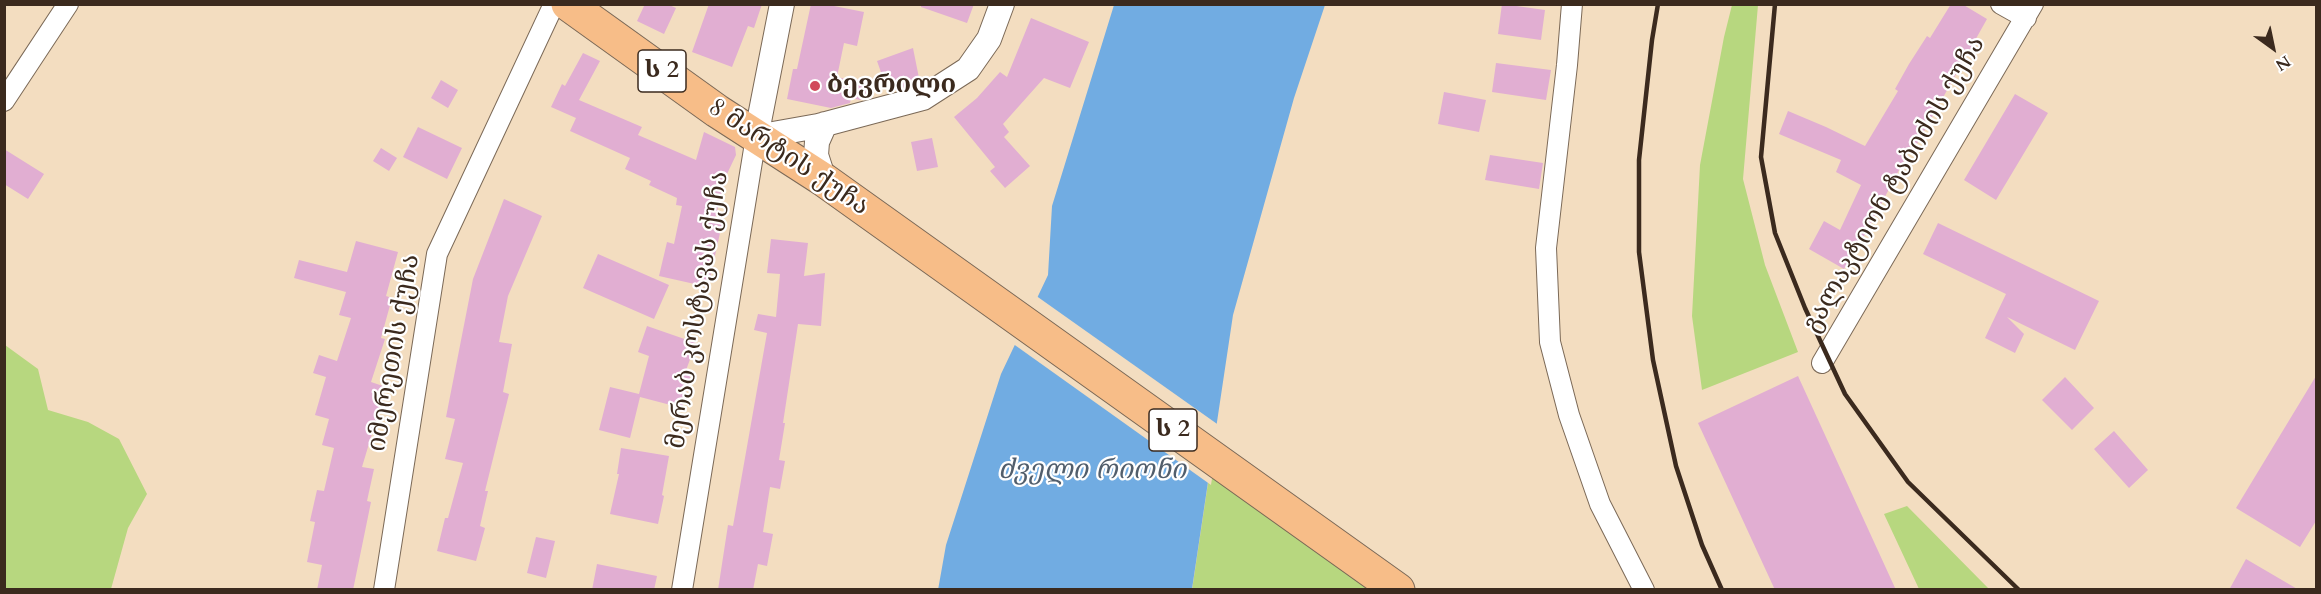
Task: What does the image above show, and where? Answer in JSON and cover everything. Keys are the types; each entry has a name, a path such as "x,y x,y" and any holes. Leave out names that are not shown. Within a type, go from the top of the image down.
{"highway":[{"name":"8 მარტის ქუჩა","path":"568,4 756,137 824,180 1398,590"}],"street":[{"path":"4,101 68,4"},
{"name":"იმერეთის ქუჩა","path":"384,590 437,254 554,4"},
{"name":"მერაბ კოსტავას ქუჩა","path":"682,590 756,137 782,4"},
{"path":"756,137 825,124 923,98 968,69 989,39 1002,4"},
{"path":"1572,4 1546,248 1550,342 1569,415 1600,504 1644,590"},
{"path":"2001,4 2029,11"},
{"name":"გალაკტიონ ტაბიძის ქუჩა","path":"1822,363 2029,11"},
{"path":"824,180 816,155 817,142 825,124"}],"green space":[{"path":"1732,5 1758,5 1743,179 1765,265 1798,352 1702,390 1692,316 1700,165"},
{"path":"5,345 38,369 48,410 88,422 119,439 147,494 128,528 111,589 5,589"},
{"path":"1211,463 1385,590 1192,590"},
{"path":"1907,506 1989,589 1919,589 1884,514"}],"water":[{"name":"ძველი რიონი","path":"1114,5 1325,5 1294,98 1233,315 1192,589 938,590 946,545 1001,374 1048,275 1052,206"}],"pier":[{"path":"1035,295 1220,426 1211,485 1012,343"}],"building":[{"path":"645,4 667,4 676,8 664,34 637,21"},
{"path":"709,4 762,4 754,28 748,26 732,67 692,52"},
{"path":"811,4 824,4 864,12 857,46 844,43 837,77 869,84 866,98 860,100 851,98 850,103 831,108 787,99 793,69 797,69"},
{"path":"921,4 974,4 967,23 921,7"},
{"path":"1502,4 1545,10 1541,40 1498,34"},
{"path":"1951,4 1962,4 1987,19 1913,151 1910,149 1866,233 1844,269 1809,249 1824,221 1840,230 1861,185 1836,172 1841,160 1779,134 1788,111 1865,146 1898,91 1895,89 1909,64 1927,36 1930,38"},
{"path":"1031,18 1089,42 1070,88 1044,78 1003,124 1009,132 1004,137 1030,166 1005,188 990,171 995,167 954,117 977,98 1000,72 1007,77"},
{"path":"913,48 920,83 888,92 877,61"},
{"path":"583,53 600,61 579,100 642,127 638,135 696,160 704,132 735,147 736,155 727,174 714,222 722,224 708,287 659,276 667,242 674,244 682,206 676,205 677,198 649,185 651,181 625,169 630,158 570,131 576,118 551,107 562,84 565,86"},
{"path":"1496,63 1551,70 1546,100 1492,92"},
{"path":"441,80 458,90 448,108 431,98"},
{"path":"1444,92 1486,100 1479,132 1438,124"},
{"path":"2015,94 2048,113 1996,200 1964,180"},
{"path":"418,127 462,148 447,179 403,157"},
{"path":"932,138 938,167 917,171 911,142"},
{"path":"381,148 397,158 389,171 373,161"},
{"path":"4,149 44,174 28,199 4,184"},
{"path":"1490,155 1543,163 1539,189 1485,180"},
{"path":"504,199 542,216 508,296 499,342 512,344 503,392 509,394 485,491 488,491 480,526 485,528 476,561 437,551 463,463 445,459 455,419 446,417 473,279"},
{"path":"1938,223 2099,301 2075,350 2007,317 2024,334 2015,353 1985,338 2006,294 1923,254"},
{"path":"771,239 808,243 804,276 825,273 821,326 798,324 779,460 785,461 780,489 770,487 763,532 773,534 767,566 758,564 753,590 718,590 728,525 733,526 767,333 754,330 758,314 776,317 780,274 767,273"},
{"path":"356,241 398,252 386,296 392,298 381,338 385,339 371,382 386,387 362,467 374,469 367,501 371,502 353,590 317,590 322,565 307,562 315,522 310,521 317,490 324,491 334,448 322,445 329,419 315,415 326,377 313,373 319,355 337,361 351,318 339,315 346,292 294,278 299,260 347,272"},
{"path":"598,254 669,285 654,319 583,288"},
{"path":"647,326 696,343 685,373 691,374 682,408 640,397 630,438 599,430 610,387 639,394 649,356 638,352"},
{"path":"1798,376 1896,590 1775,590 1698,423"},
{"path":"2316,376 2316,521 2300,547 2236,508"},
{"path":"2065,377 2094,408 2072,430 2042,400"},
{"path":"2114,431 2148,470 2129,488 2094,449"},
{"path":"621,448 669,456 658,524 610,514 619,474 617,474"},
{"path":"536,537 555,541 546,578 527,573"},
{"path":"2246,559 2299,590 2229,590"},
{"path":"597,564 657,576 654,590 592,590"}],"railway":[{"path":"1658,4 1639,160 1639,252 1653,360 1676,466 1702,545 1722,590"},
{"path":"1775,4 1761,157 1775,233 1805,308 1845,394 1908,482 2019,590"}],"place":[{"name":"ბევრილი","path":"815,86"}]}
